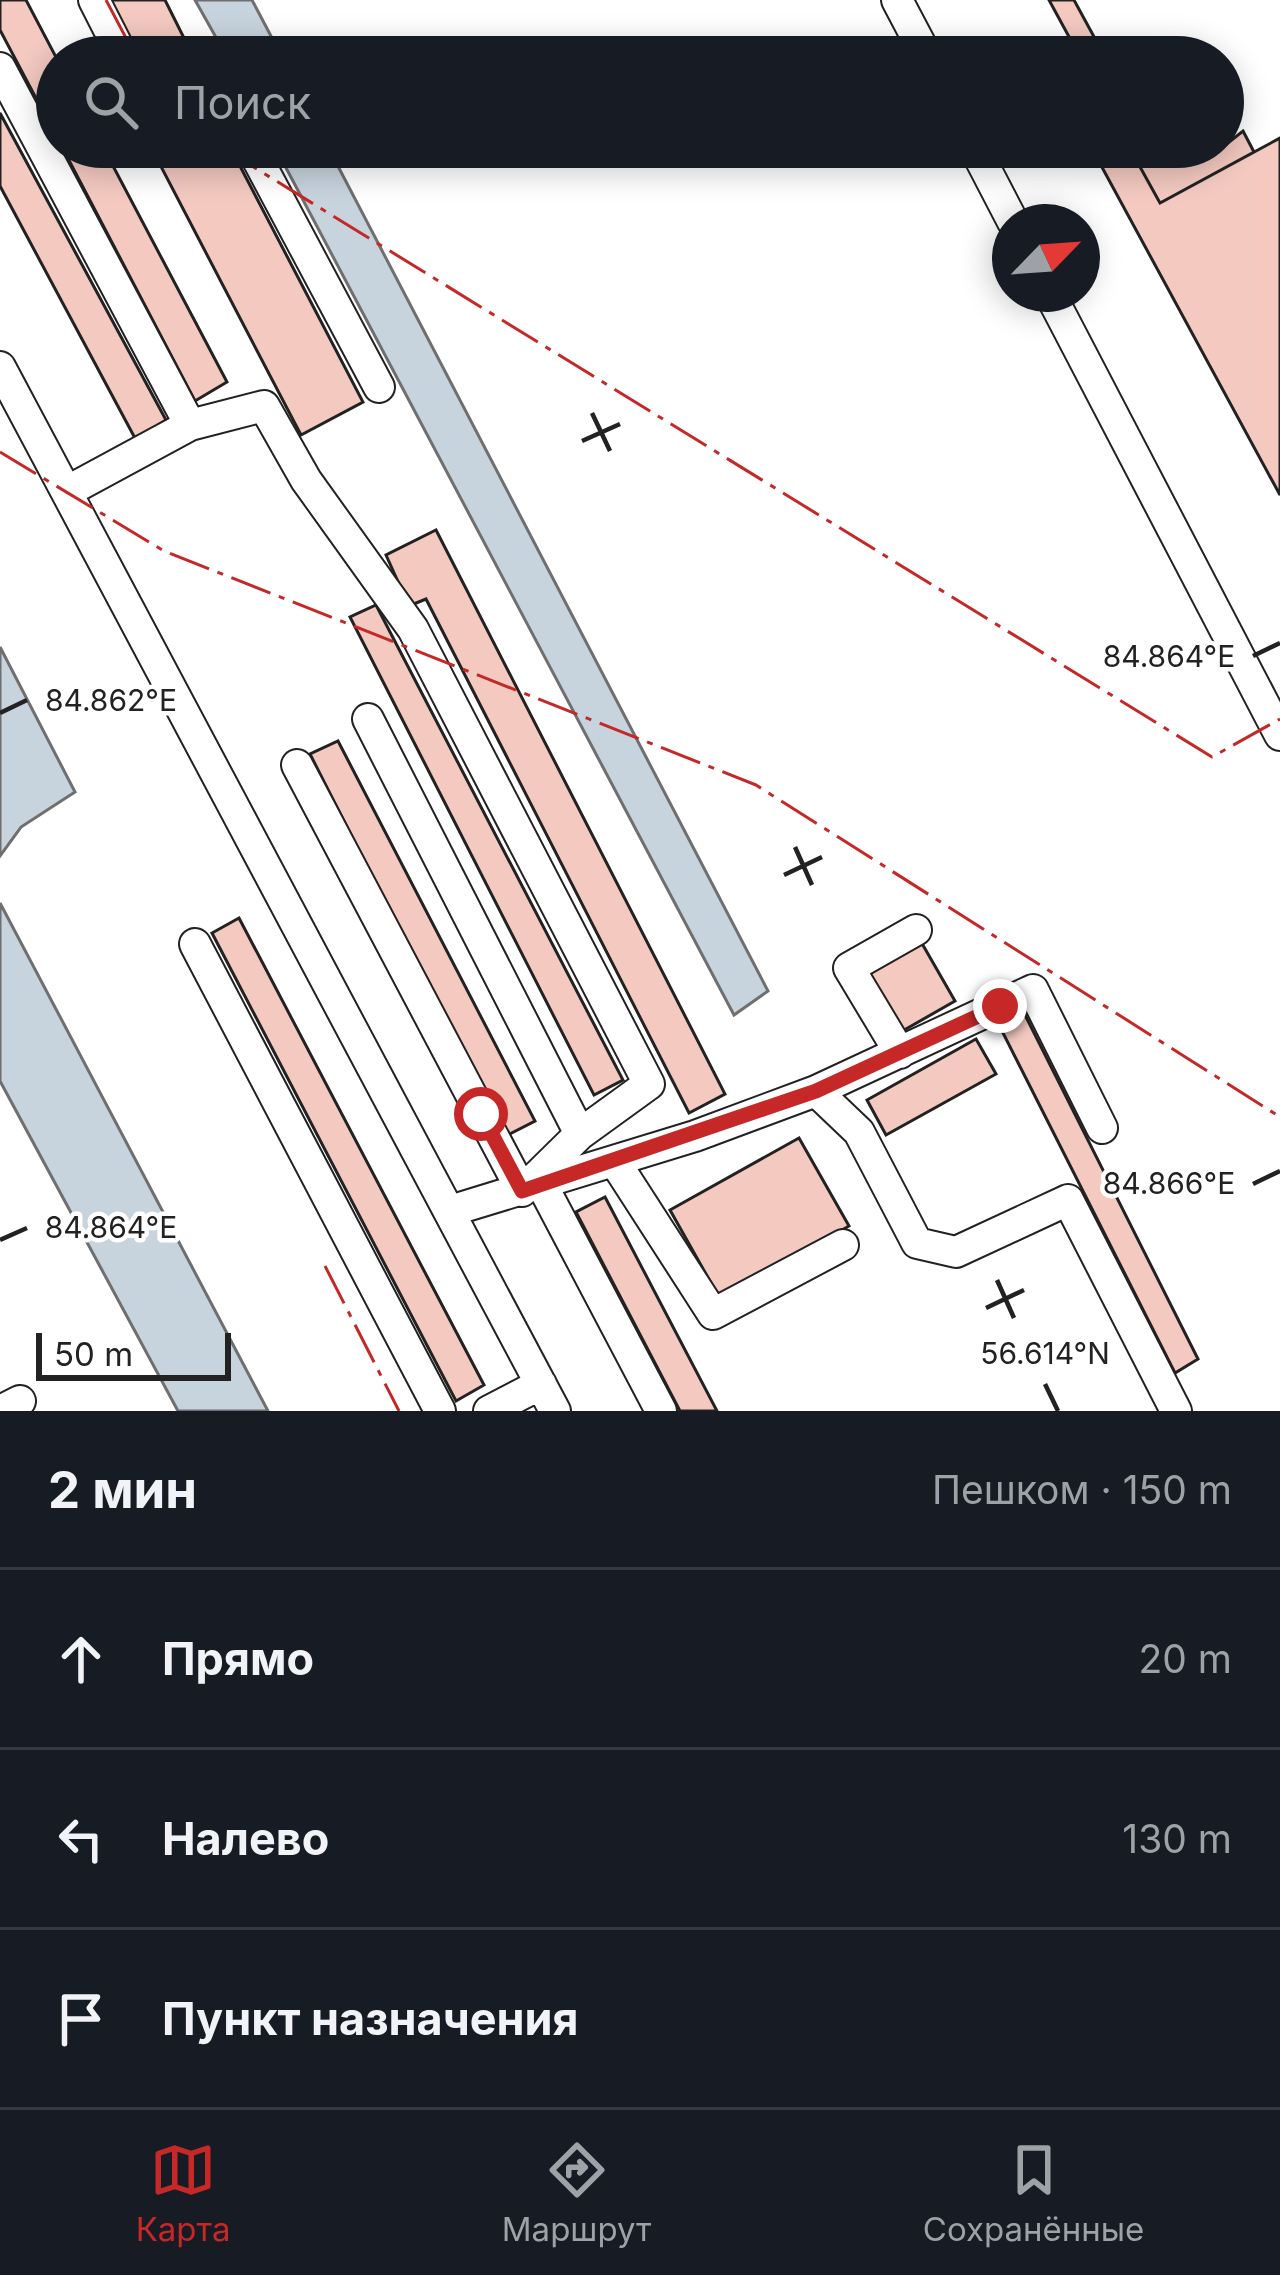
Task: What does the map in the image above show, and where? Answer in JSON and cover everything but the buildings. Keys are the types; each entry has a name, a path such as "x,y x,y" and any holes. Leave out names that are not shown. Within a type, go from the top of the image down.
{"street":[{"path":"94,0 112,36"},
{"path":"897,0 916,36"},
{"path":"0,68 36,136"},
{"path":"53,168 190,425"},
{"path":"262,168 379,387"},
{"path":"985,168 1004,204"},
{"path":"1059,312 1280,735"},
{"path":"0,367 12,415 68,491 548,1398 488,1411"},
{"path":"68,491 190,425 264,406 306,480 413,629 649,1084 580,1135 532,1188"},
{"path":"368,719 580,1135"},
{"path":"297,765 661,1411"},
{"path":"900,1052 849,968 916,930"},
{"path":"196,944 440,1411"},
{"path":"450,1211 615,1162 816,1091 1033,990 1102,1129"},
{"path":"816,1091 859,1132 917,1243 956,1252 1068,1201 1176,1411"},
{"path":"615,1162 713,1314 843,1245"}],"shaded area":[{"path":"195,0 252,0 271,36 215,36"},
{"path":"286,168 339,168 768,991 734,1015"},
{"path":"0,647 75,792 21,827 0,856"},
{"path":"0,903 268,1411 178,1411 0,1081"}],"power":[{"path":"106,0 125,36"},
{"path":"255,168 1212,757 1280,719"},
{"path":"0,452 164,551 756,785 1280,1117"},
{"path":"325,1266 399,1411"}],"route":[{"path":"481,1114 522,1191 816,1091 1000,1006"}]}
